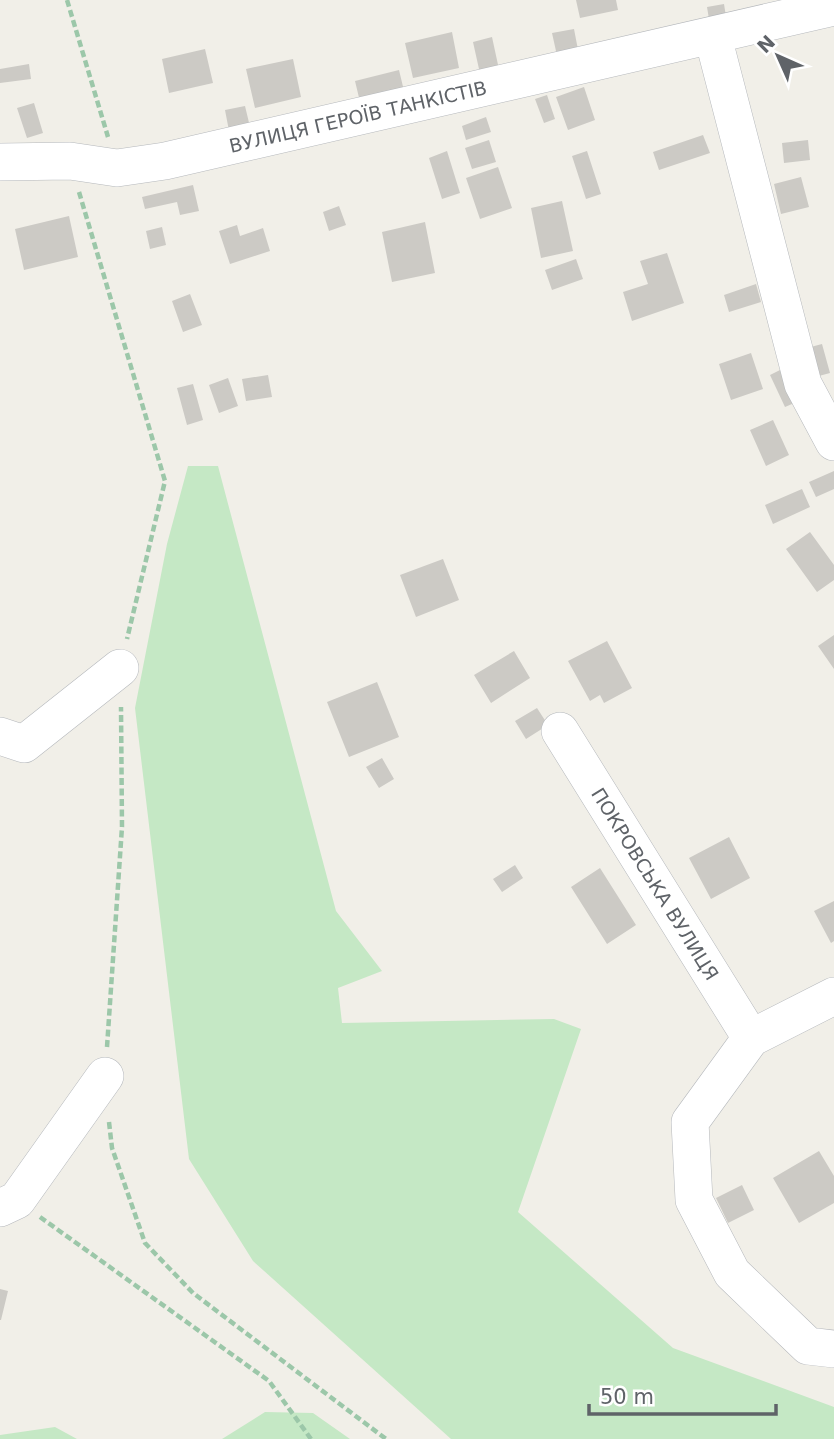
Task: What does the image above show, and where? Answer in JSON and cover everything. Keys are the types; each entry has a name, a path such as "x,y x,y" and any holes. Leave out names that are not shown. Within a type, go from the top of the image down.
{"street":[{"name":"ВУЛИЦЯ ГЕРОЇВ ТАНКІСТІВ","path":"0,162 70,161 117,168 165,161 834,7"},
{"path":"713,37 803,384 834,442"},
{"path":"0,736 24,744 120,668"},
{"name":"ПОКРОВСЬКА ВУЛИЦЯ","path":"560,731 751,1038"},
{"path":"821,1348 732,1273 694,1200 690,1122 751,1038 834,996"},
{"path":"8,1204 105,1076"}],"path":[{"path":"66,0 117,168"},
{"path":"70,161 165,481 120,668 122,827 105,1076 112,1148 145,1243 192,1293 386,1439"},
{"path":"8,1204 269,1381 311,1439"}],"green space":[{"path":"188,466 218,466 336,911 382,971 338,988 342,1023 554,1019 581,1029 518,1212 673,1348 834,1407 834,1439 451,1439 253,1261 189,1159 135,708 167,544"},
{"path":"265,1412 313,1413 350,1439 222,1439"},
{"path":"55,1427 77,1439 0,1439 0,1435"}],"building":[{"path":"576,0 616,0 618,10 580,18"},
{"path":"724,4 727,23 710,25 707,7"},
{"path":"574,29 579,55 558,60 552,33"},
{"path":"452,32 459,68 413,78 405,43"},
{"path":"492,37 500,74 481,78 473,42"},
{"path":"205,49 213,83 169,93 162,59"},
{"path":"293,59 301,97 255,108 246,69"},
{"path":"29,64 31,79 0,83 0,69"},
{"path":"399,70 405,95 361,106 355,81"},
{"path":"584,87 595,120 568,130 556,97"},
{"path":"547,95 555,119 544,123 535,99"},
{"path":"34,103 43,133 27,138 17,108"},
{"path":"245,106 251,131 230,136 225,110"},
{"path":"486,117 491,132 466,140 462,126"},
{"path":"703,135 710,153 659,170 653,152"},
{"path":"489,140 496,162 472,169 465,148"},
{"path":"808,140 810,160 784,163 782,143"},
{"path":"447,151 460,193 442,199 429,158"},
{"path":"587,151 601,194 586,199 572,156"},
{"path":"498,167 512,208 480,219 466,178"},
{"path":"801,177 809,207 781,214 774,184"},
{"path":"193,185 199,211 180,215 177,202 145,209 142,197"},
{"path":"562,201 573,251 541,258 531,208"},
{"path":"339,206 346,225 329,231 323,212"},
{"path":"69,216 78,257 24,270 15,229"},
{"path":"425,222 435,273 392,282 382,232"},
{"path":"237,225 240,236 263,228 270,251 230,264 219,231"},
{"path":"162,227 166,245 150,249 146,231"},
{"path":"667,253 684,303 632,321 623,292 648,284 640,261"},
{"path":"576,259 583,279 552,290 545,270"},
{"path":"756,284 761,302 729,312 724,295"},
{"path":"190,294 202,325 183,332 172,301"},
{"path":"822,344 830,373 815,377 807,348"},
{"path":"751,353 763,389 731,400 719,364"},
{"path":"784,368 799,401 785,407 770,375"},
{"path":"268,375 272,397 246,401 242,379"},
{"path":"228,378 238,406 219,413 209,385"},
{"path":"193,384 203,420 187,425 177,388"},
{"path":"773,420 789,455 766,466 750,430"},
{"path":"834,471 834,489 816,497 809,482"},
{"path":"802,489 810,507 773,524 765,505"},
{"path":"810,532 834,565 834,580 817,592 786,549"},
{"path":"443,559 459,600 416,617 400,575"},
{"path":"834,635 834,669 818,646"},
{"path":"607,641 632,688 604,703 600,695 590,701 568,661"},
{"path":"514,651 530,678 491,703 474,675"},
{"path":"377,682 399,737 349,757 327,702"},
{"path":"537,708 548,725 526,739 515,721"},
{"path":"382,758 394,779 379,788 366,767"},
{"path":"729,837 750,878 711,899 689,858"},
{"path":"515,865 523,878 502,892 493,879"},
{"path":"600,868 636,925 607,944 571,887"},
{"path":"834,901 834,941 831,943 814,911"},
{"path":"819,1151 834,1176 834,1203 799,1223 773,1178"},
{"path":"742,1185 754,1210 728,1223 716,1198"},
{"path":"0,1289 8,1291 1,1320 0,1320"}]}
